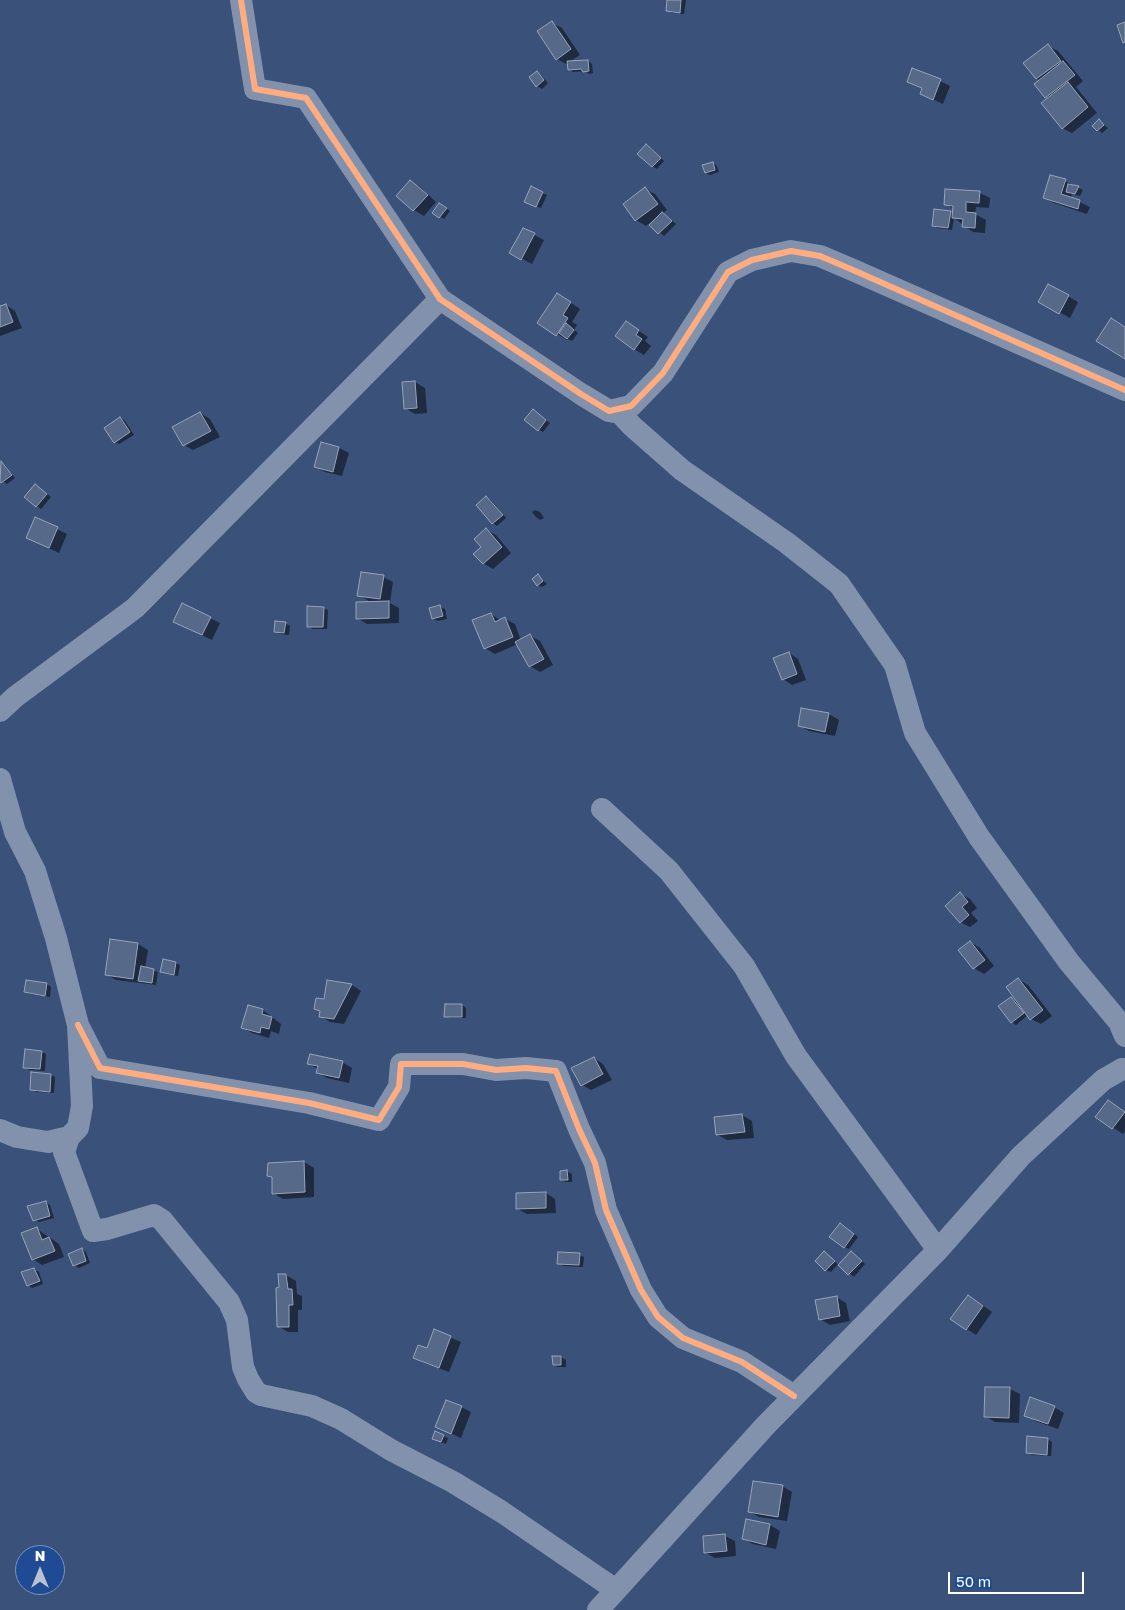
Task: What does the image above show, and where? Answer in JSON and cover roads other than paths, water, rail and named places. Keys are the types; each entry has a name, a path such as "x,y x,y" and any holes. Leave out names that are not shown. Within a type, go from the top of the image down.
{"street":[{"path":"242,0 255,89 306,98 440,299 581,394 608,411 620,413 682,470 787,543 839,584 895,665 915,733 979,837 1069,962 1119,1022 1125,1036"},
{"path":"608,411 631,406 663,373 728,272 752,260 791,251 820,256 1125,390"},
{"path":"0,711 15,697 135,608 440,299"},
{"path":"0,779 15,832 35,871 78,1025 100,1068 309,1103 379,1120 399,1087 401,1064 463,1064 496,1070 526,1068 556,1071 595,1163 606,1210 642,1290 658,1317 684,1338 742,1362 794,1396"},
{"path":"602,809 669,871 744,966 796,1056 938,1250"},
{"path":"78,1025 82,1106 78,1128 69,1137 64,1152 93,1231 107,1229 154,1215 162,1220 229,1302 236,1320 243,1367 248,1380 256,1392 261,1395 312,1406 341,1418 391,1450 453,1482 502,1512 616,1590"},
{"path":"598,1610 766,1425 938,1250 1021,1156 1103,1080 1122,1068 1125,1069"},
{"path":"0,1130 18,1137 48,1142 69,1137"}]}
